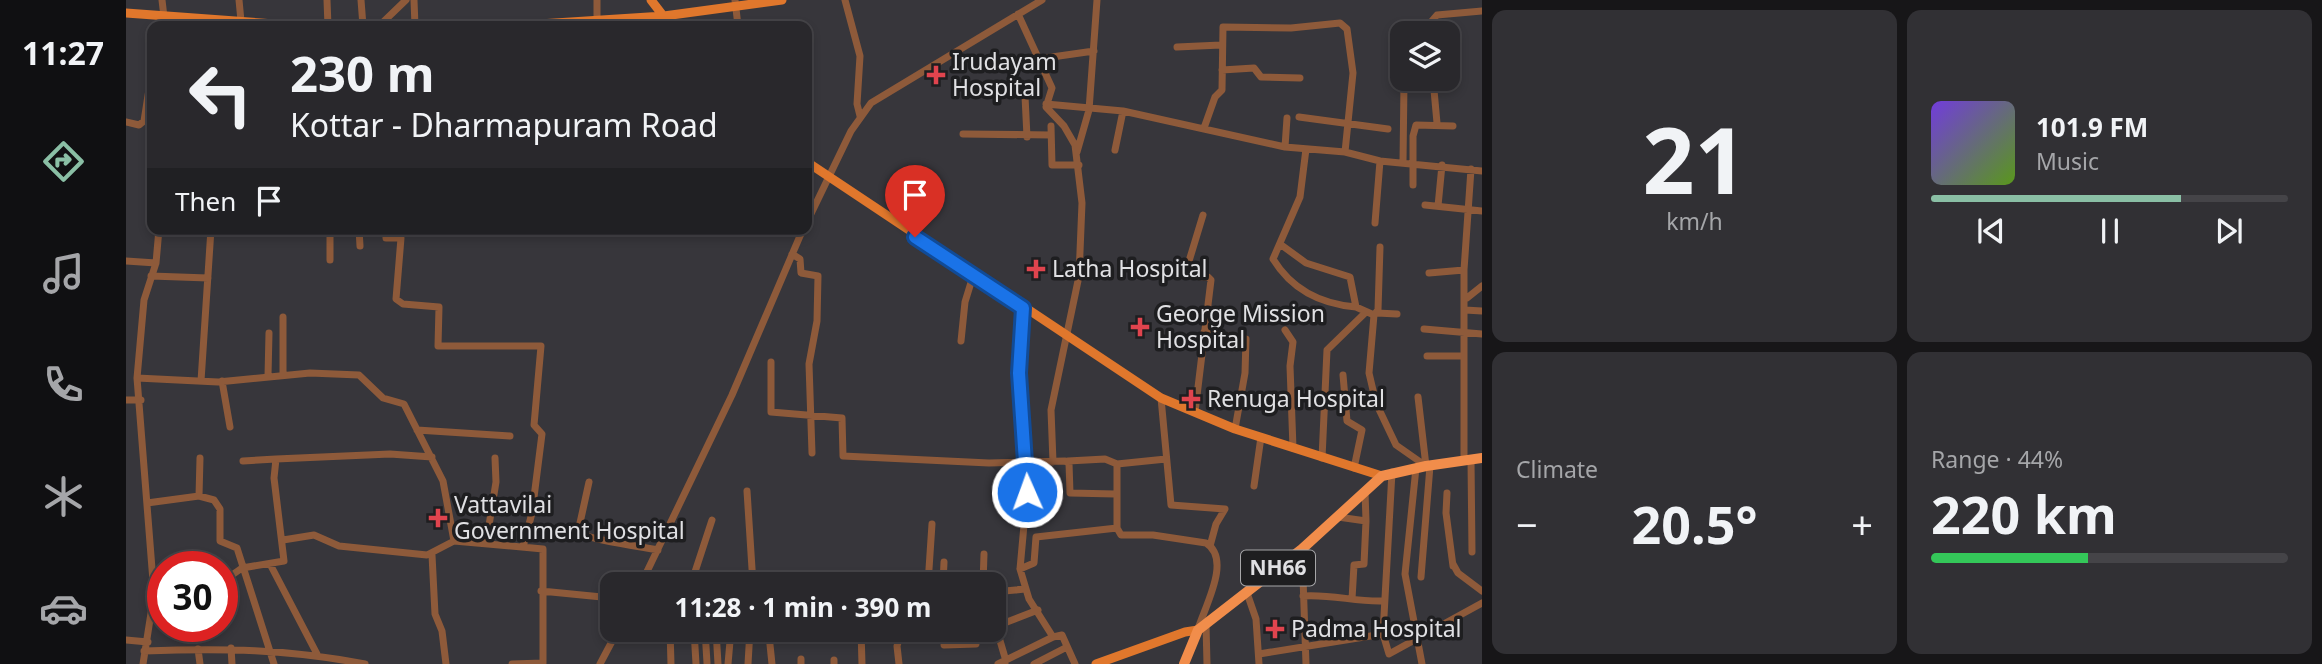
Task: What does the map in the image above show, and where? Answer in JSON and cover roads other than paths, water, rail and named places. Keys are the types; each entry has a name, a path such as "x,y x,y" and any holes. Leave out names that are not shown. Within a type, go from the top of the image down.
{"highway":[{"path":"1387,474 1472,460"},
{"name":"NH66","path":"1202,627 1302,549 1387,474"},
{"path":"1184,664 1202,627"}],"main road":[{"path":"652,0 668,21"},
{"path":"582,21 645,21 735,4 782,0"},
{"path":"126,13 161,20"},
{"path":"812,165 973,276 1161,398 1235,429 1354,468 1387,474"},
{"path":"1097,664 1202,627"}],"street":[{"path":"161,20 162,0"},
{"path":"239,0 241,21"},
{"path":"327,0 329,21"},
{"path":"361,0 363,21"},
{"path":"384,21 406,0"},
{"path":"414,0 415,21"},
{"path":"597,0 597,20"},
{"path":"845,0 860,56 857,104 860,116"},
{"path":"812,211 860,116 883,93 1042,0"},
{"path":"1077,153 1089,110 1097,0"},
{"path":"1432,21 1437,15 1482,11"},
{"path":"1018,14 1052,92 1046,104"},
{"path":"1204,128 1215,97 1222,90 1223,27 1290,28 1340,23 1347,29 1353,74 1345,152"},
{"path":"1177,47 1221,45"},
{"path":"1038,59 1094,51"},
{"path":"1222,70 1254,68 1261,76 1300,78"},
{"path":"1403,162 1404,91"},
{"path":"1434,91 1437,123"},
{"path":"1025,96 1027,137"},
{"path":"126,122 139,124 144,121 147,102"},
{"path":"1046,104 1123,111 1285,147 1345,152 1380,161 1414,162 1482,171"},
{"path":"1046,104 1071,136 1079,165 1082,203 1079,276 1051,410 1053,462"},
{"path":"1115,150 1123,111"},
{"path":"1299,117 1388,128"},
{"path":"1285,147 1287,118"},
{"path":"1413,184 1413,136 1416,125 1437,123 1453,126"},
{"path":"963,134 1027,137 1051,131 1052,165 1079,165"},
{"path":"1306,149 1300,197 1273,259 1297,289 1335,305 1356,307 1372,313 1397,314"},
{"path":"1375,223 1380,161"},
{"path":"1438,206 1442,165"},
{"path":"1471,169 1464,270 1467,298 1464,356 1472,460 1472,552"},
{"path":"1425,205 1482,211"},
{"path":"1195,412 1211,279 1189,276 1186,273 1203,215"},
{"path":"151,551 141,400 137,378 144,300 156,262 158,235"},
{"path":"201,381 211,235"},
{"path":"330,235 330,260"},
{"path":"359,235 359,246"},
{"path":"386,235 386,238 401,238 396,299 403,304 439,307 438,346 541,346 534,425 542,434 532,513 523,547"},
{"path":"647,572 732,395 800,235"},
{"path":"1280,244 1306,264 1350,277 1356,307"},
{"path":"1380,247 1382,269 1372,313 1369,373 1376,403 1396,445 1424,466"},
{"path":"792,254 800,259 801,272 818,276 817,321 809,364 812,453"},
{"path":"126,261 156,262"},
{"path":"1429,273 1464,270"},
{"path":"151,275 208,278"},
{"path":"961,341 965,302 973,276"},
{"path":"1467,298 1482,286"},
{"path":"1023,308 1019,373 1027,463 1020,569 1025,589 1053,637"},
{"path":"1465,310 1482,311"},
{"path":"1322,458 1327,350 1372,313"},
{"path":"283,317 284,375"},
{"path":"1424,329 1482,334"},
{"path":"1285,330 1293,342 1290,366 1293,448"},
{"path":"1204,331 1246,338 1245,373 1235,429"},
{"path":"268,376 269,332"},
{"path":"1427,356 1464,356"},
{"path":"771,362 771,412 842,418 843,456 1027,463 1105,459 1117,464 1166,459"},
{"path":"137,378 222,381 284,375 359,375 383,398 404,404 432,457 450,511 454,541"},
{"path":"1343,375 1347,421 1362,430 1354,468"},
{"path":"222,381 229,427"},
{"path":"1418,397 1424,466 1421,577"},
{"path":"1161,398 1171,505 1225,509 1216,524 1210,546 1218,564 1202,627 1207,664"},
{"path":"126,400 141,400"},
{"path":"417,430 510,436"},
{"path":"1254,486 1261,437"},
{"path":"243,461 390,454 432,457"},
{"path":"199,496 200,458"},
{"path":"486,544 496,482 495,458"},
{"path":"238,571 284,561 275,498 276,459"},
{"path":"1068,461 1070,493 1115,494"},
{"path":"1117,464 1116,528 1121,535 1153,536 1210,546"},
{"path":"1422,664 1415,639 1405,566 1424,466"},
{"path":"1387,474 1383,634 1390,664"},
{"path":"589,482 578,531 584,537 606,538 658,550"},
{"path":"747,491 752,572"},
{"path":"1352,599 1354,565 1364,564 1365,491"},
{"path":"1447,493 1446,513 1453,566"},
{"path":"147,503 199,496 209,497 217,503 220,541 237,548 274,664"},
{"path":"1338,517 1366,521"},
{"path":"695,572 712,520"},
{"path":"929,572 932,524"},
{"path":"1020,569 1034,563 1036,537 1116,528"},
{"path":"283,540 314,535 339,546 432,555 454,541 543,549 543,664 512,664"},
{"path":"1302,549 1306,664"},
{"path":"984,554 984,572"},
{"path":"1450,554 1453,566 1482,591"},
{"path":"432,555 435,614 442,631 446,664"},
{"path":"944,562 944,572"},
{"path":"270,564 317,654"},
{"path":"1006,591 1025,589"},
{"path":"541,591 600,596"},
{"path":"1247,593 1256,619 1259,664"},
{"path":"1303,596 1342,595 1352,599 1383,601"},
{"path":"1389,654 1482,603"},
{"path":"1006,623 1038,610"},
{"path":"998,642 1002,662 1061,634 1075,664"},
{"path":"1259,653 1383,634"},
{"path":"126,640 147,642"},
{"path":"143,664 148,642"},
{"path":"600,664 612,642"},
{"path":"670,642 671,664"},
{"path":"695,642 696,664"},
{"path":"706,642 707,663"},
{"path":"717,642 718,664"},
{"path":"728,664 731,642"},
{"path":"748,664 749,642"},
{"path":"769,642 772,664"},
{"path":"861,642 862,664"},
{"path":"898,642 899,664"},
{"path":"944,645 976,642"},
{"path":"1034,664 1067,647"},
{"path":"144,652 231,648 271,650 317,654 365,664"},
{"path":"231,648 232,664"},
{"path":"198,649 200,664"}],"place":[{"name":"Irudayam Hospital","path":"936,75"},
{"name":"Latha Hospital","path":"1036,269"},
{"name":"George Mission Hospital","path":"1140,327"},
{"name":"Renuga Hospital","path":"1191,399"},
{"name":"Vattavilai Government Hospital","path":"438,518"},
{"name":"Padma Hospital","path":"1275,629"}]}
